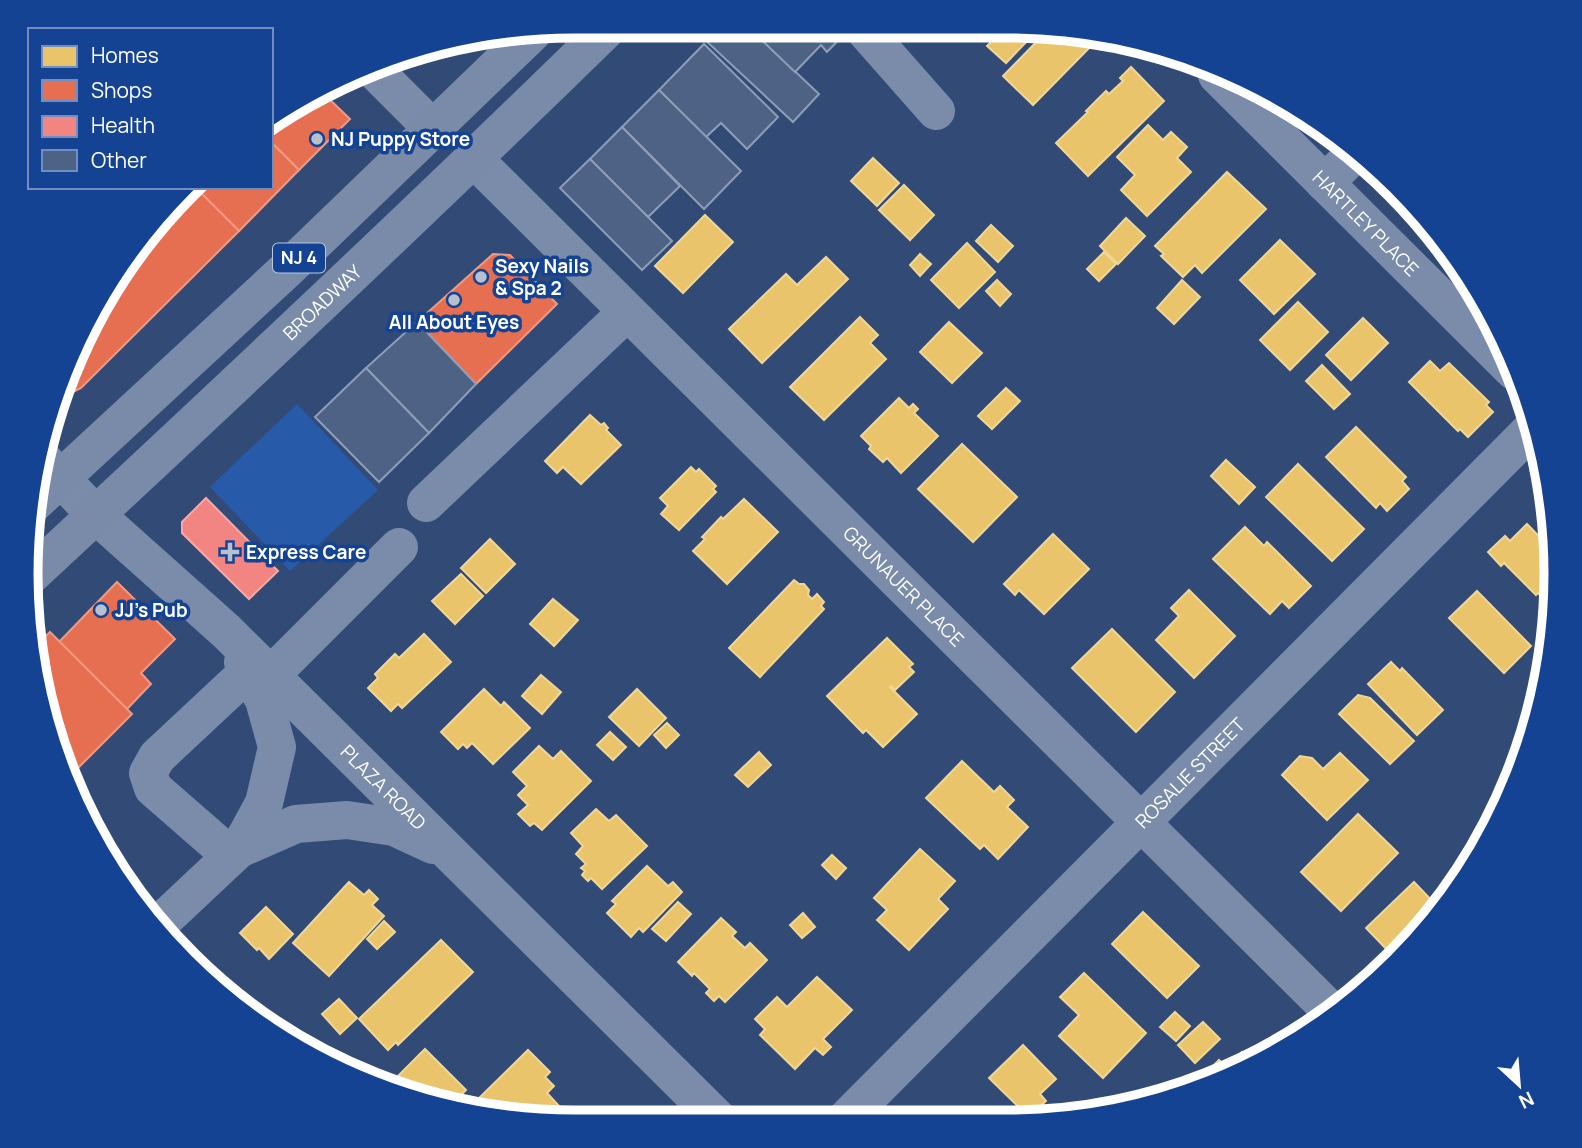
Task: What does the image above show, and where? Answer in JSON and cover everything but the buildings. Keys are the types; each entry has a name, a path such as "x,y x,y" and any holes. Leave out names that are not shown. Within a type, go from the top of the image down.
{"main road":[{"name":"BROADWAY","path":"38,568 326,301 598,38"},
{"name":"NJ 4","path":"52,470 285,271 523,41"}],"street":[{"path":"872,38 936,111"},
{"path":"379,75 433,129"},
{"name":"HARTLEY PLACE","path":"1244,93 1262,106 1325,183 1495,352"},
{"name":"GRUNAUER PLACE","path":"474,159 1326,1005"},
{"path":"1325,183 1348,160"},
{"path":"426,503 627,312"},
{"name":"ROSALIE STREET","path":"855,1110 1525,436"},
{"path":"52,470 96,514 226,631 260,674 277,747 264,803 235,852 164,919"},
{"path":"235,852 153,788 148,773 158,757 260,674 400,547"},
{"name":"PLAZA ROAD","path":"260,674 451,854 709,1110"},
{"path":"235,852 296,824 347,820 394,827 451,854"}],"shaded area":[{"path":"297,404 378,490 290,571 210,487"}],"place":[{"name":"NJ Puppy Store","path":"317,139"},
{"name":"Sexy Nails & Spa 2","path":"481,277"},
{"name":"All About Eyes","path":"454,300"},
{"name":"Express Care","path":"230,552"},
{"name":"JJ’s Pub","path":"101,610"}]}
